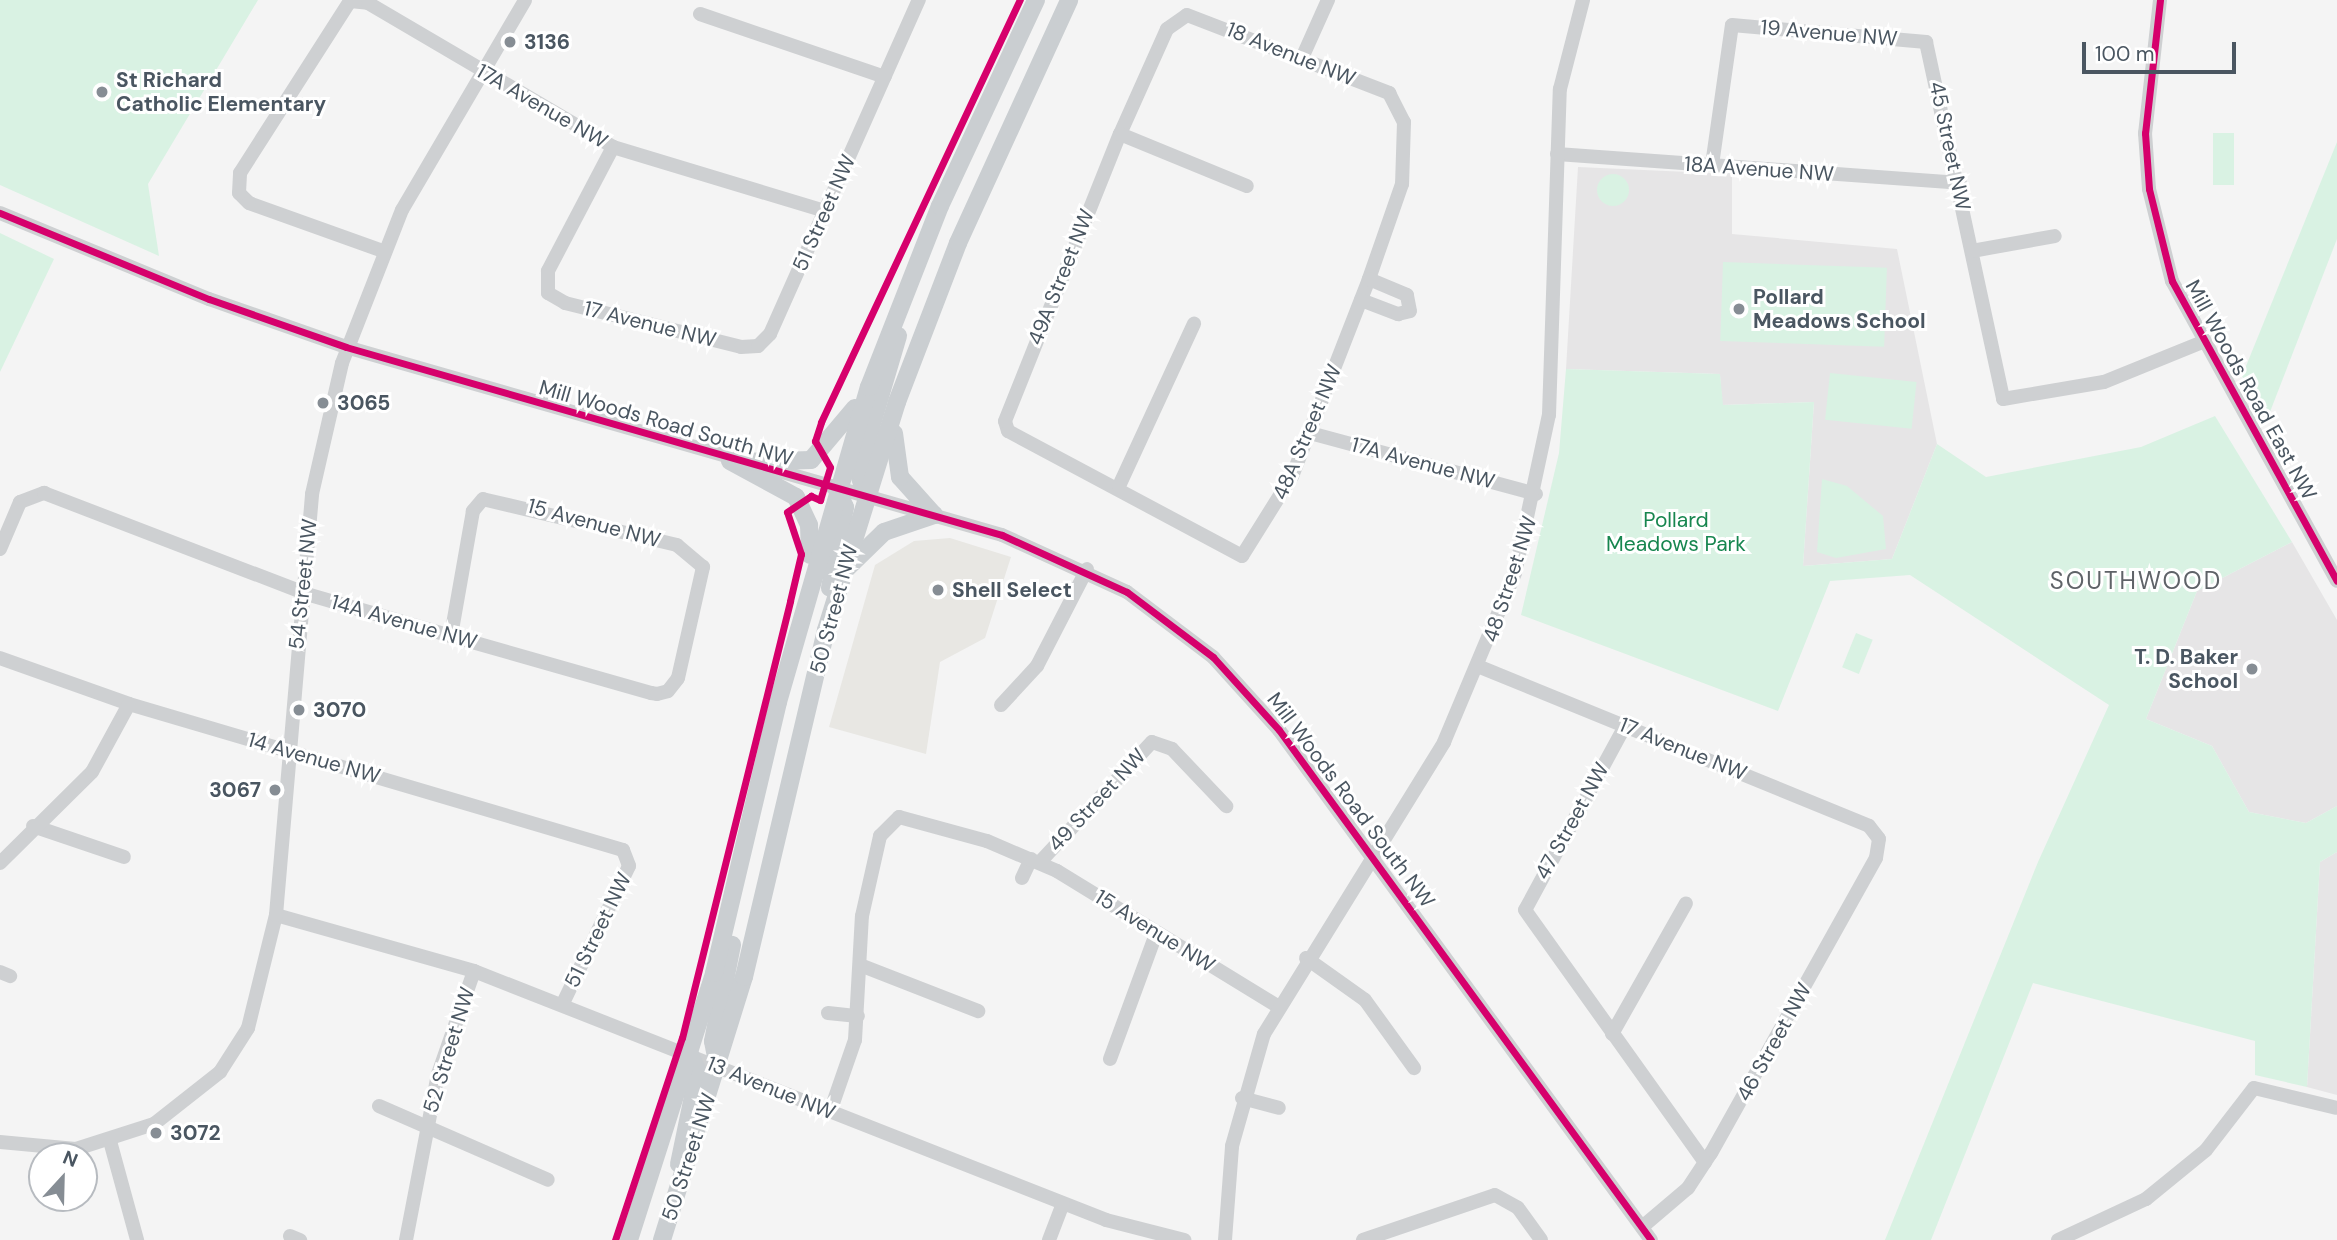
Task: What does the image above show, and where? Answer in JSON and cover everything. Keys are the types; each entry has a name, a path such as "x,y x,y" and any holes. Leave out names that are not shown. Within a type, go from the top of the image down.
{"main road":[{"name":"50 Street NW","path":"629,1240 690,1056 801,617 836,488 869,387 901,298 1036,0"},
{"name":"50 Street NW","path":"662,1240 719,1068 826,629 897,402 958,243 1069,0"},
{"path":"866,497 858,471 902,323 901,298"},
{"path":"730,461 811,460 834,440 869,387"},
{"path":"842,574 884,532 934,515 897,470 897,402"},
{"path":"730,461 780,485 807,517 810,551 801,617"},
{"path":"826,629 845,507 836,488"},
{"path":"719,1068 713,1041 736,919 736,879"},
{"path":"672,1213 698,1072 690,1056"}],"street":[{"name":"54 Street NW","path":"0,1142 76,1149 110,1141 187,1104 236,1051 259,1004 276,915 301,592 317,463 346,347 383,251 480,71 525,0"},
{"name":"51 Street NW","path":"758,346 770,334 919,0"},
{"path":"1302,58 1328,0"},
{"name":"Mill Woods Road East NW","path":"2160,0 2146,93 2149,189 2172,281 2200,343 2337,582"},
{"name":"17A Avenue NW","path":"350,1 368,3 613,147 825,211"},
{"path":"350,1 240,173 239,192 249,203 383,251"},
{"name":"48 Street NW","path":"1225,1240 1229,1167 1242,1098 1277,1006 1444,742 1480,667 1536,494 1556,335 1558,154 1562,75 1580,1"},
{"path":"700,14 885,78"},
{"name":"18 Avenue NW","path":"1181,16 1302,58 1398,100"},
{"name":"49A Street NW","path":"1119,486 1008,431 1004,421 1120,134 1167,29 1181,16"},
{"name":"19 Avenue NW","path":"1712,165 1732,24 1926,42"},
{"name":"45 Street NW","path":"1926,42 1960,183 2003,399 2104,382 2200,343"},
{"name":"48A Street NW","path":"1119,486 1238,555 1278,502 1310,433 1402,184 1404,122 1398,100"},
{"path":"1120,134 1247,186"},
{"name":"17 Avenue NW","path":"613,147 548,271 546,289 565,303 740,347 758,346"},
{"name":"18A Avenue NW","path":"1558,154 1960,183"},
{"name":"Mill Woods Road South NW","path":"0,213 209,299 346,347 730,461 934,515 1087,569 1168,620 1226,669 1372,857 1651,1240"},
{"path":"1972,251 2056,236"},
{"path":"1361,300 1398,314 1410,310 1410,298 1369,279"},
{"path":"1119,486 1194,324"},
{"name":"17A Avenue NW","path":"1310,433 1536,494"},
{"name":"14A Avenue NW","path":"0,549 26,496 44,493 301,592 651,693 668,691"},
{"name":"15 Avenue NW","path":"451,636 473,511 483,499 677,545 700,562 703,582 678,678 668,691"},
{"path":"1001,705 1037,666 1087,569"},
{"name":"14 Avenue NW","path":"0,658 129,704 628,854"},
{"name":"17 Avenue NW","path":"1480,667 1870,826 1879,839"},
{"path":"0,863 33,826 92,772 129,704"},
{"name":"47 Street NW","path":"1612,1034 1528,918 1528,900 1625,726"},
{"name":"49 Street NW","path":"1035,861 1130,760 1157,741 1226,806"},
{"name":"15 Avenue NW","path":"860,965 862,916 880,836 891,819 907,817 1035,861 1277,1006"},
{"path":"33,826 124,857"},
{"name":"46 Street NW","path":"1642,1227 1681,1195 1705,1162 1876,858 1879,839"},
{"name":"51 Street NW","path":"562,1006 626,873 628,854"},
{"path":"1022,878 1035,861"},
{"path":"1686,903 1612,1034 1705,1162"},
{"name":"13 Avenue NW","path":"276,915 474,971 1063,1203 1184,1240"},
{"path":"1110,1059 1156,934"},
{"path":"1306,958 1371,1006 1414,1068"},
{"path":"830,1112 853,1050 858,1016 860,965 978,1011"},
{"name":"52 Street NW","path":"406,1240 426,1128 474,971"},
{"path":"828,1013 858,1016"},
{"path":"2058,1240 2146,1199 2206,1150 2254,1088 2337,1108"},
{"path":"1242,1098 1279,1108"},
{"name":"52 Street NW","path":"379,1106 548,1180"},
{"path":"110,1141 137,1240"},
{"path":"1363,1240 1495,1195 1518,1208 1541,1240"},
{"path":"1049,1240 1063,1203"}],"shaded area":[{"name":"Pollard Meadows School","path":"1578,167 1732,174 1732,234 1897,249 1937,444 1892,559 1803,566 1814,402 1722,405 1720,374 1566,369"},
{"path":"950,538 1011,557 985,638 940,662 926,754 829,727 875,565 914,541"},
{"name":"T. D. Baker School","path":"2292,542 2337,620 2337,806 2306,823 2249,812 2212,746 2146,719 2197,591"},
{"path":"2337,852 2337,1095 2307,1087 2320,862"}],"green space":[{"name":"St Richard Catholic Elementary","path":"0,0 258,0 148,184 159,256 0,185"},
{"path":"2213,133 2234,133 2234,185 2213,185"},
{"path":"2337,142 2337,239 2268,417 2242,376"},
{"path":"1613,174 1624,179 1629,190 1624,201 1613,206 1602,201 1597,190 1602,179"},
{"path":"0,233 54,259 0,372"},
{"path":"1723,262 1887,268 1884,347 1720,341"},
{"name":"Pollard Meadows Park","path":"1566,369 1720,374 1723,405 1814,402 1803,566 1892,559 1937,444 1986,477 2141,447 2215,416 2292,542 2197,591 2146,719 2212,746 2249,812 2306,823 2337,806 2337,852 2320,862 2307,1087 2255,1075 2255,1041 2033,983 1931,1240 1885,1240 2038,862 2109,705 1910,575 1830,581 1778,711 1521,615 1559,453"},
{"path":"1830,373 1917,382 1912,429 1825,420"},
{"path":"1822,479 1847,486 1883,516 1886,549 1836,558 1817,552"},
{"path":"1856,633 1873,640 1859,674 1842,667"}],"cycle path":[{"path":"615,1240 682,1038 790,601 801,554 787,512 811,496 820,500 830,467 815,441 821,422 1020,0"},
{"path":"2160,0 2145,133 2149,189 2172,281 2337,581"},
{"path":"0,213 209,299 346,347 1002,535 1127,592 1213,657 1279,730 1651,1240"}],"place":[{"name":"3136","path":"510,42"},
{"name":"St Richard Catholic Elementary","path":"102,92"},
{"name":"Pollard Meadows School","path":"1739,309"},
{"name":"3065","path":"323,403"},
{"name":"Shell Select","path":"938,590"},
{"name":"T. D. Baker School","path":"2252,669"},
{"name":"3070","path":"299,710"},
{"name":"3067","path":"275,790"},
{"name":"3072","path":"156,1133"}],"district":[{"name":"SOUTHWOOD","path":"2136,581"}]}
